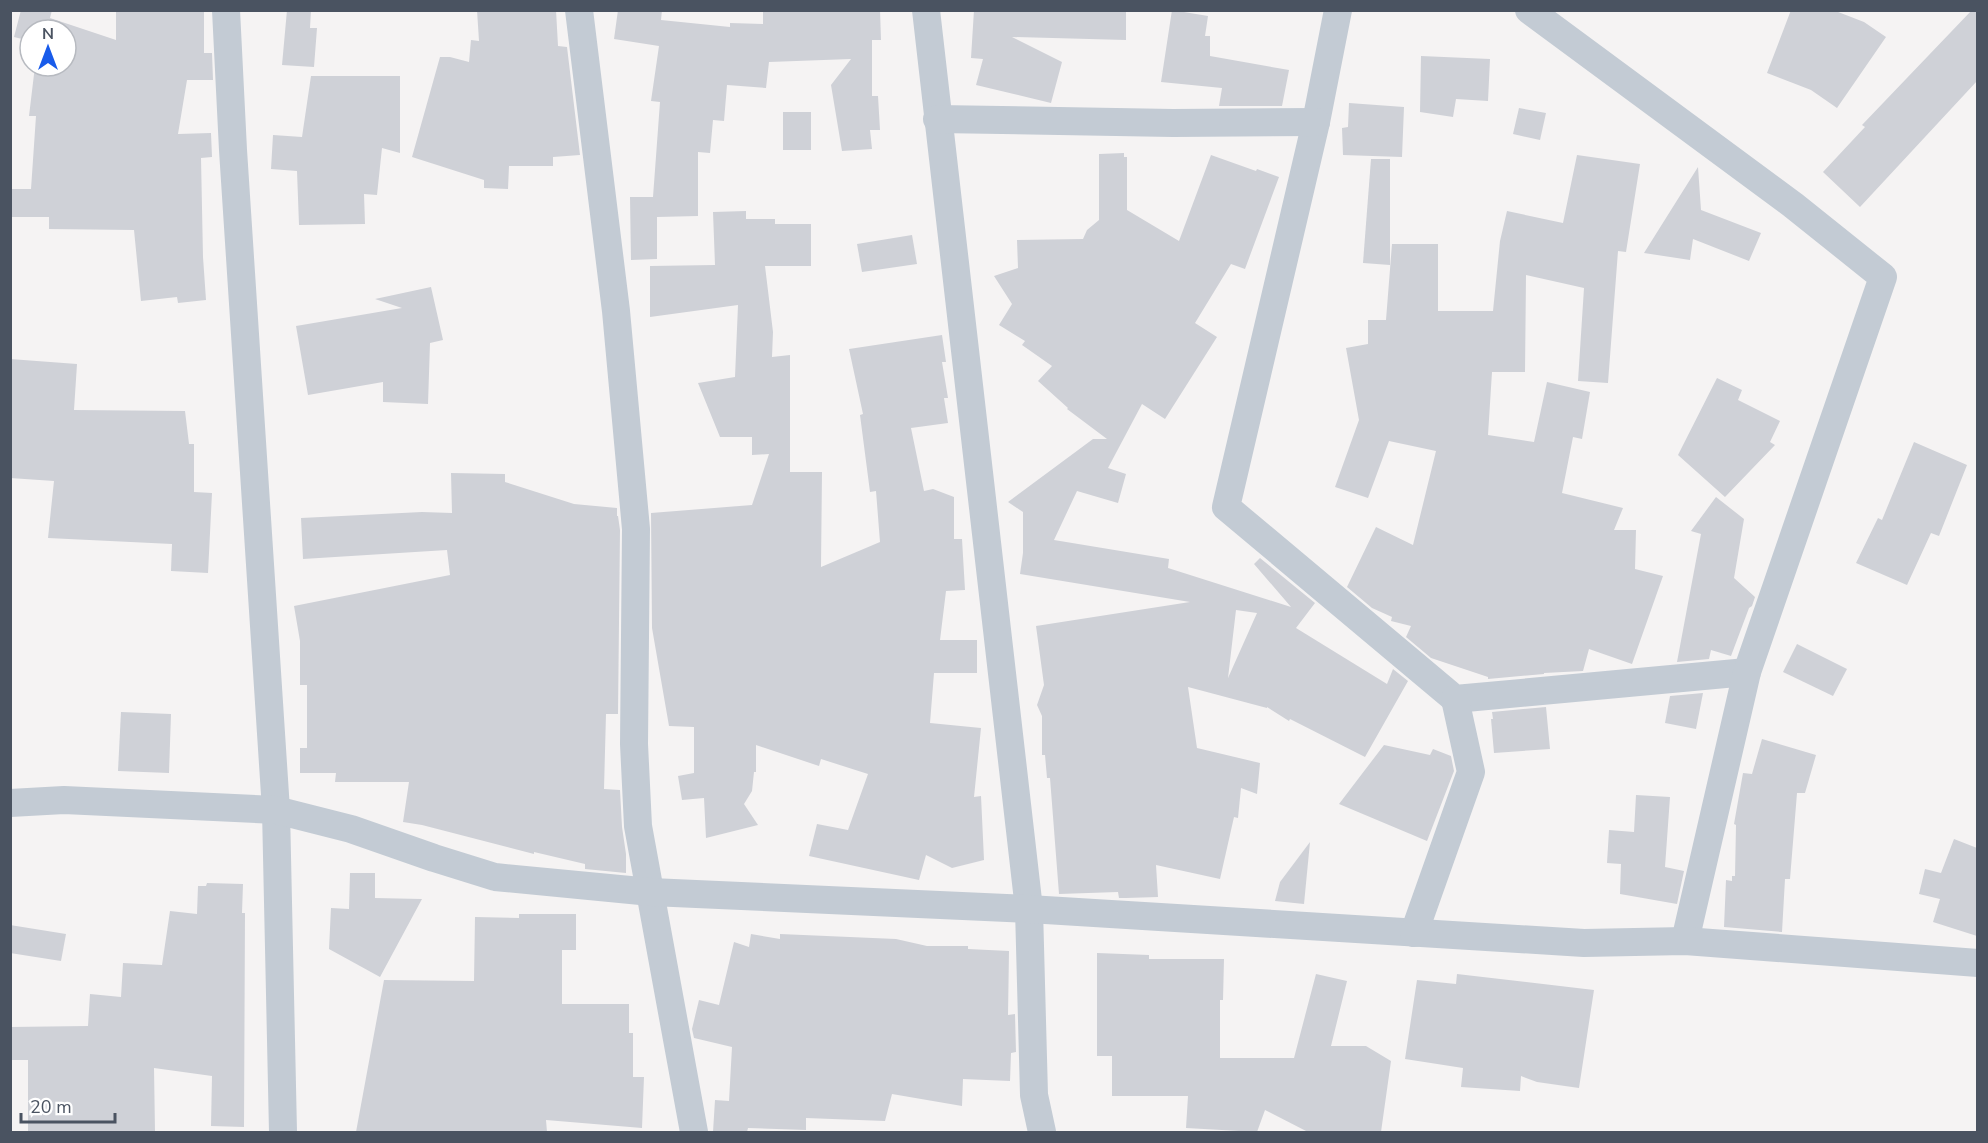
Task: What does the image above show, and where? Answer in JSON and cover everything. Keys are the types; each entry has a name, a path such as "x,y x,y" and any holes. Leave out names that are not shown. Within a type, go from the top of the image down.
{"street":[{"path":"226,10 276,810 283,1132"},
{"path":"579,10 616,311 636,529 634,744 638,826 694,1132"},
{"path":"926,10 1029,909 1034,1095 1042,1132"},
{"path":"1338,10 1316,122 1226,507 1455,699 1472,772 1414,933"},
{"path":"1529,10 1793,206 1883,277 1747,672 1685,940"},
{"path":"937,119 1173,123 1316,122"},
{"path":"1455,699 1747,672"},
{"path":"10,803 63,800 276,810 351,829 495,877 651,892 1029,909 1584,943 1685,940 1977,963"}],"building":[{"path":"21,10 52,10 50,18 19,18"},
{"path":"287,10 311,10 310,28 317,28 314,67 282,65"},
{"path":"477,10 556,10 558,46 567,47 580,155 553,157 553,166 509,166 508,189 484,188 484,180 412,157 440,57 469,62 471,40 479,41"},
{"path":"618,10 662,10 661,20 730,27 730,23 763,24 763,10 880,10 881,40 872,40 872,96 878,96 880,130 870,130 872,149 842,151 831,85 851,59 769,62 766,88 727,85 724,121 713,120 710,153 698,152 698,216 657,217 657,259 631,260 630,197 653,197 660,102 651,101 659,46 614,39"},
{"path":"974,10 1126,10 1126,40 1012,37 1062,62 1051,103 976,85 983,59 971,58"},
{"path":"1172,10 1208,16 1205,36 1210,36 1210,56 1289,70 1282,106 1219,106 1222,88 1161,82"},
{"path":"1791,10 1833,10 1864,22 1886,37 1837,108 1811,90 1767,73"},
{"path":"1972,10 1977,10 1977,81 1860,207 1823,172 1865,127 1862,125"},
{"path":"116,12 204,12 204,53 212,53 213,80 187,80 178,134 211,133 212,157 201,158 206,300 178,303 177,297 141,301 134,230 49,229 49,217 10,217 10,189 31,189 36,116 29,116 34,78 78,78 78,27 116,40"},
{"path":"18,22 18,38 14,37"},
{"path":"1421,56 1490,59 1488,101 1456,99 1453,117 1420,112"},
{"path":"311,76 400,76 400,153 382,148 377,195 364,194 365,224 299,225 297,171 271,169 273,135 302,137"},
{"path":"1349,103 1404,107 1402,157 1343,155 1342,128 1348,127"},
{"path":"1519,108 1546,113 1540,140 1513,134"},
{"path":"783,112 811,112 811,150 783,150"},
{"path":"1124,153 1124,157 1127,157 1127,210 1179,241 1211,155 1279,177 1245,269 1231,264 1195,323 1217,337 1165,419 1142,404 1108,468 1126,474 1118,503 1077,491 1054,540 1169,559 1168,568 1291,607 1254,564 1260,558 1315,603 1296,628 1387,684 1393,669 1408,681 1365,757 1290,719 1289,721 1267,707 1188,687 1197,748 1260,763 1257,794 1241,788 1238,818 1234,817 1220,879 1156,865 1158,897 1119,898 1118,892 1059,894 1050,778 1047,778 1045,755 1042,755 1042,716 1037,705 1044,685 1036,626 1190,602 1020,574 1023,553 1023,512 1008,502 1093,439 1107,439 1067,409 1038,381 1052,366 1022,345 1025,341 999,325 1012,304 994,276 1018,268 1017,240 1083,239 1087,230 1099,220 1099,154","holes":["1236,610 1257,613 1228,678"]},
{"path":"1577,155 1640,164 1626,252 1618,251 1608,383 1578,381 1584,288 1526,275 1525,372 1492,372 1488,435 1534,442 1547,382 1590,392 1582,439 1573,437 1562,493 1623,508 1614,530 1636,530 1635,569 1663,576 1632,664 1589,649 1583,671 1488,679 1488,677 1431,658 1406,637 1411,626 1391,621 1392,617 1372,608 1347,587 1376,527 1413,545 1436,451 1389,441 1368,498 1335,487 1359,420 1346,348 1368,344 1368,320 1386,320 1392,244 1438,244 1438,311 1493,311 1500,241 1507,211 1563,223"},
{"path":"1371,159 1390,159 1390,265 1363,263"},
{"path":"1698,167 1701,210 1761,233 1749,261 1693,239 1690,260 1644,253"},
{"path":"746,211 746,219 775,219 775,224 811,224 811,266 765,266 773,332 772,357 790,355 790,472 822,472 821,567 880,542 876,491 870,492 860,415 863,414 849,349 942,335 946,362 942,362 948,398 944,398 948,423 911,428 924,491 933,489 954,497 954,539 962,539 965,590 946,591 940,640 977,640 977,673 934,673 930,723 981,728 974,797 981,796 984,860 952,868 926,855 919,880 809,856 817,824 848,830 868,774 821,759 819,766 756,745 756,772 754,772 752,791 744,804 758,825 706,838 704,798 682,800 678,776 694,773 694,727 669,726 652,628 651,513 752,505 769,454 752,455 752,437 720,437 698,383 735,377 738,305 650,317 650,266 715,265 713,212"},
{"path":"912,235 917,264 862,272 857,244"},
{"path":"431,287 443,340 430,343 428,404 383,402 383,382 308,395 296,326 402,308 375,299"},
{"path":"10,359 77,364 74,410 185,411 189,444 194,444 194,492 212,493 208,573 171,571 172,544 48,538 54,481 10,478"},
{"path":"1717,378 1742,390 1738,400 1780,421 1770,442 1775,445 1725,497 1678,455"},
{"path":"1914,442 1967,465 1939,536 1931,533 1907,585 1856,563 1878,518 1882,520"},
{"path":"451,473 505,474 505,482 574,504 617,508 620,530 618,714 606,714 604,789 620,790 626,873 585,869 585,864 403,822 409,782 335,782 336,773 300,773 300,748 307,748 307,685 300,685 300,641 294,606 450,575 447,550 303,559 301,518 422,512 452,513"},
{"path":"1716,497 1744,519 1734,578 1755,597 1731,656 1711,650 1709,659 1677,662 1701,534 1691,531"},
{"path":"1797,644 1847,669 1833,696 1783,672"},
{"path":"1703,693 1696,729 1665,723 1670,696"},
{"path":"1546,707 1550,749 1494,753 1492,712"},
{"path":"121,712 171,714 169,773 118,771"},
{"path":"1762,739 1816,755 1805,793 1797,793 1790,879 1785,879 1782,932 1724,927 1726,880 1732,881 1732,876 1735,876 1736,825 1734,824 1743,773 1752,774"},
{"path":"1384,745 1430,755 1433,749 1451,756 1454,771 1427,841 1339,804"},
{"path":"1636,795 1670,797 1665,867 1684,871 1677,904 1620,894 1621,864 1607,863 1609,830 1634,832"},
{"path":"1954,839 1977,848 1977,936 1933,922 1940,899 1919,894 1925,869 1941,873"},
{"path":"1310,842 1304,904 1275,901 1280,882"},
{"path":"350,873 375,873 375,898 422,899 380,977 329,949 331,908 349,909"},
{"path":"207,883 243,884 242,913 245,913 244,1127 211,1126 212,1076 154,1068 155,1132 28,1132 28,1060 10,1060 10,1027 88,1026 90,994 121,997 123,963 162,965 170,911 197,914 198,886 206,886"},
{"path":"519,914 576,914 576,950 562,950 562,1004 629,1004 629,1033 633,1033 633,1077 644,1077 642,1128 546,1120 547,1132 356,1132 384,980 474,981 475,917 519,918"},
{"path":"10,925 66,934 61,961 10,953"},
{"path":"751,934 780,939 780,934 896,939 927,946 968,946 968,949 1009,951 1008,1015 1015,1014 1016,1052 1011,1053 1010,1081 963,1079 962,1106 892,1094 885,1121 806,1118 806,1130 748,1128 747,1132 713,1132 715,1100 729,1101 732,1047 694,1038 692,1029 699,1000 719,1005 734,942 749,947"},
{"path":"1097,953 1149,955 1149,959 1224,959 1223,1000 1220,1000 1220,1058 1294,1058 1316,974 1347,981 1331,1046 1366,1046 1391,1061 1381,1132 1308,1132 1265,1110 1257,1132 1186,1128 1188,1096 1112,1096 1112,1056 1097,1056"},
{"path":"1457,974 1594,990 1579,1088 1537,1082 1521,1076 1520,1091 1461,1087 1463,1068 1405,1059 1417,980 1456,984"}]}
